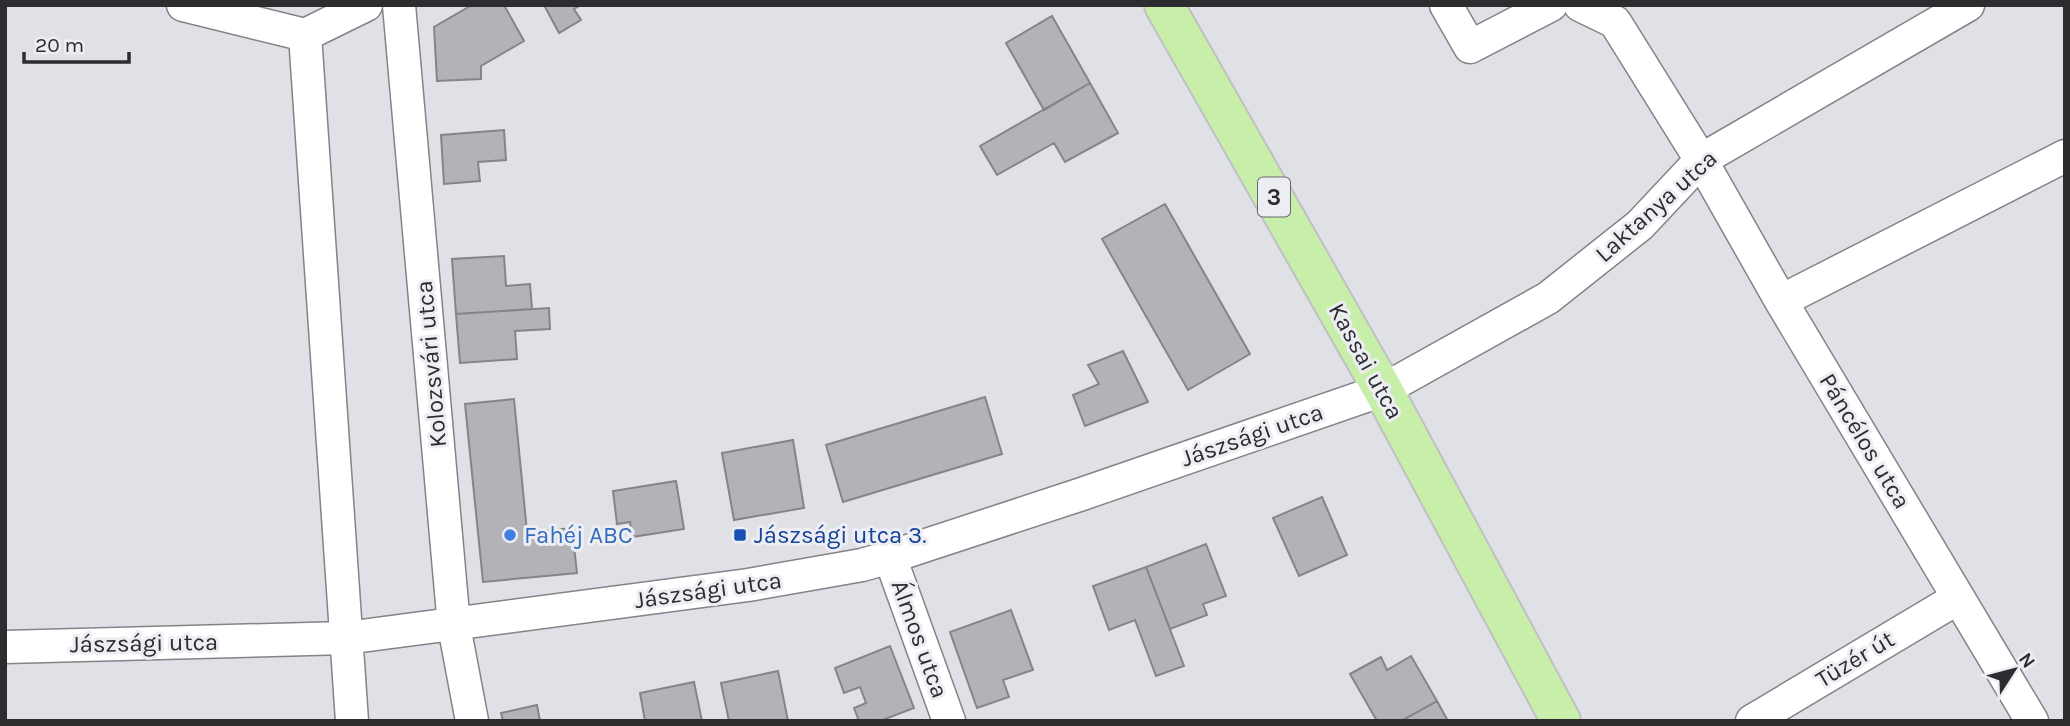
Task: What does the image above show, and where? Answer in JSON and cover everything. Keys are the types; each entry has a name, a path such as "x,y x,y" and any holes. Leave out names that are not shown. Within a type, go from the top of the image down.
{"main road":[{"name":"Kassai utca","path":"1164,5 1383,390 1561,721"}],"street":[{"path":"183,5 305,35 366,5"},
{"name":"Kolozsvári utca","path":"399,5 454,626 472,721"},
{"path":"1446,5 1470,47 1551,5"},
{"name":"Páncélos utca","path":"1580,5 1615,22 1701,160 1781,301 2032,721"},
{"name":"Laktanya utca","path":"1383,390 1548,298 1640,225 1701,160 1968,5"},
{"path":"305,35 352,721"},
{"path":"1781,301 2065,156"},
{"name":"Jászsági utca","path":"5,647 346,638 454,626 748,585 862,565 1082,494 1383,390"},
{"name":"Álmos utca","path":"890,557 949,721"},
{"name":"Tüzér út","path":"1752,721 1958,598"}],"building":[{"path":"472,5 504,5 524,41 481,66 481,79 437,81 434,27"},
{"path":"544,5 581,5 574,9 581,20 559,33"},
{"path":"1052,16 1090,83 1044,110 1006,43"},
{"path":"1090,83 1118,133 1065,162 1054,143 997,175 980,146"},
{"path":"504,130 506,160 478,162 480,181 444,184 441,135"},
{"path":"1165,204 1250,354 1188,390 1102,239"},
{"path":"504,256 506,286 530,284 532,309 456,314 452,259"},
{"path":"549,308 550,329 515,331 517,359 460,363 456,314"},
{"path":"1123,351 1148,402 1085,426 1073,395 1099,384 1088,365"},
{"path":"985,397 1002,454 843,502 826,445"},
{"path":"514,399 527,532 572,528 577,573 483,582 465,404"},
{"path":"793,440 804,508 734,520 722,453"},
{"path":"676,481 684,529 632,537 630,522 617,524 613,491"},
{"path":"1322,497 1347,555 1299,576 1273,518"},
{"path":"1206,544 1226,596 1203,604 1207,615 1170,629 1146,567"},
{"path":"1146,567 1184,666 1156,676 1135,620 1109,630 1093,586"},
{"path":"1011,610 1033,670 1003,680 1009,697 977,708 950,632"},
{"path":"890,646 914,708 880,721 859,721 854,708 866,703 860,687 844,693 835,668"},
{"path":"1411,656 1437,701 1401,721 1377,721 1350,674 1381,657 1387,670"},
{"path":"778,671 788,721 729,721 721,683"},
{"path":"694,682 702,721 645,721 640,693"},
{"path":"1437,701 1448,721 1401,721"},
{"path":"537,705 540,721 503,721 501,713"}],"place":[{"name":"Fahéj ABC","path":"510,535"},
{"name":"Jászsági utca 3.","path":"740,535"}]}
